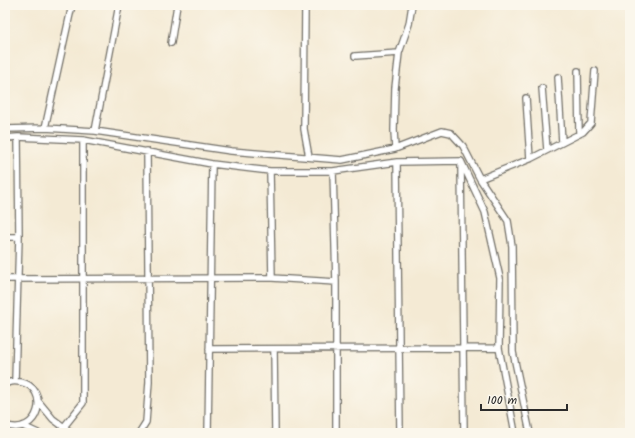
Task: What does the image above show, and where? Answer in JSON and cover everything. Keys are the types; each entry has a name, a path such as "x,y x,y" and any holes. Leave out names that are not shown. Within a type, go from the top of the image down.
{"street":[{"path":"5,10 7,5"},
{"path":"45,128 72,5"},
{"path":"95,131 119,5"},
{"path":"172,43 177,5"},
{"path":"305,5 304,129 309,157"},
{"path":"395,149 394,101 399,53 409,24 412,5"},
{"path":"356,56 399,53"},
{"path":"578,71 579,134"},
{"path":"480,179 530,159 583,132 590,123 595,71"},
{"path":"558,77 562,142"},
{"path":"542,88 547,150"},
{"path":"526,98 530,159"},
{"path":"5,129 45,128 95,131 231,151 342,160 395,149 442,131 451,134 463,146 480,179 508,220 512,246 513,352 530,433"},
{"path":"15,381 18,279 18,137"},
{"path":"5,138 18,137 83,140 212,164 270,171 333,171 397,162 461,161"},
{"path":"59,433 83,403 83,140"},
{"path":"138,433 146,422 149,382 147,151"},
{"path":"461,161 485,212 500,278 499,348 515,433"},
{"path":"461,161 464,433"},
{"path":"397,162 400,433"},
{"path":"208,433 212,164"},
{"path":"270,171 272,278"},
{"path":"333,171 336,282 336,433"},
{"path":"5,237 18,237"},
{"path":"9,279 272,278 336,282"},
{"path":"209,350 499,348"},
{"path":"274,349 276,433"},
{"path":"5,384 15,381 24,382 31,387 39,402 54,419 72,433"},
{"path":"5,425 17,427 23,426 30,422 35,417 39,402"},
{"path":"23,426 38,433"}]}
